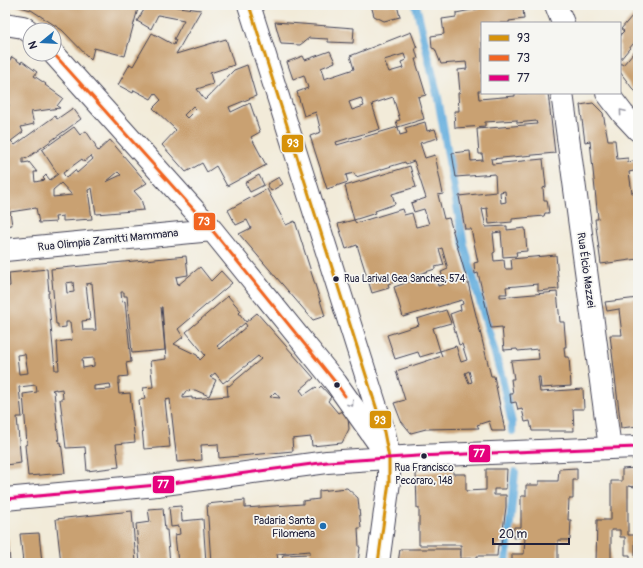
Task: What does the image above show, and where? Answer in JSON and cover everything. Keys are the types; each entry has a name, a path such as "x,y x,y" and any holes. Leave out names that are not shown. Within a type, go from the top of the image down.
{"street":[{"path":"249,5 380,418 390,458 389,482 378,563"},
{"path":"556,5 562,22"},
{"path":"5,24 22,27"},
{"path":"61,62 212,230 336,383 390,458"},
{"name":"Rua Élcio Mazzei","path":"562,94 610,448"},
{"path":"607,94 638,130"},
{"name":"Rua Olimpia Zamitti Mammana","path":"5,250 212,230"},
{"path":"5,499 157,485 327,462 610,448 638,448"}],"building":[{"path":"13,5 139,5 125,56 94,48 91,60 62,30 62,22 50,22 31,10"},
{"path":"147,5 164,5 201,10 176,54 226,39 234,65 210,73 213,84 197,89 205,100 234,70 247,65 256,96 229,107 231,112 250,103 260,132 251,137 266,165 227,186 216,166 207,172 202,163 186,172 162,145 176,130 153,108 161,100 155,93 151,99 134,90 133,93 118,85 130,64 133,66 152,33 174,45 176,40 174,39 184,20 158,15 151,29 137,21","holes":["193,106 196,109 187,118 184,115"]},
{"path":"371,5 397,5 400,17 384,21 374,16"},
{"path":"497,5 530,6 523,7 524,19 509,22 481,22 481,91 478,91 479,99 515,96 515,94 548,94 555,153 491,159 492,164 543,159 546,187 543,188 544,200 547,200 549,213 545,213 544,216 512,219 512,222 489,224 487,208 482,209 486,227 507,226 507,230 525,228 527,251 516,252 517,256 503,257 501,232 493,233 495,252 493,253 494,261 504,260 505,269 512,269 511,259 556,255 559,289 538,291 538,284 506,287 507,294 500,294 500,297 557,292 560,322 564,322 566,347 564,347 565,357 569,357 571,386 541,388 540,377 538,377 540,392 583,389 584,409 573,409 574,431 532,431 530,421 525,422 522,409 518,410 516,402 511,403 510,394 513,394 511,379 514,379 511,361 539,359 538,349 518,351 517,349 504,350 502,327 491,328 478,273 475,274 474,263 478,262 471,229 465,229 459,196 496,192 495,174 456,177 452,153 470,151 471,161 483,160 482,154 479,154 477,129 537,124 536,121 517,123 517,120 485,122 485,126 455,128 454,111 459,111 458,93 460,92 458,70 467,69 466,62 441,64 435,49 432,48 431,36 444,34 442,19 456,17 456,13","holes":["505,191 506,202 501,203 500,192"]},
{"path":"638,9 638,38 621,59 621,34 624,31 621,29"},
{"path":"275,22 354,28 353,43 328,42 328,39 309,38 300,45 281,44"},
{"path":"411,32 417,48 415,48 418,59 415,59 426,95 418,97 424,119 398,127 400,135 407,133 405,128 425,122 427,131 435,129 438,138 420,143 425,158 435,155 443,194 438,195 444,219 449,218 468,283 491,376 494,376 505,431 492,431 489,421 477,425 479,428 426,429 411,433 401,421 394,403 405,400 396,371 442,356 440,351 456,346 461,362 467,360 462,344 459,345 450,314 461,310 460,305 463,304 462,300 403,317 394,287 417,279 418,281 435,275 438,286 445,284 441,272 448,269 442,248 439,249 444,265 388,284 389,288 372,293 357,245 346,249 338,224 354,220 356,223 402,209 404,215 412,213 416,227 429,224 424,209 414,212 411,203 426,198 414,161 406,164 405,162 356,177 354,173 346,175 348,182 327,189 310,136 321,132 316,112 304,116 297,92 308,88 304,75 293,79 287,62 303,56 305,60 330,51 335,62 321,68 324,79 354,69 350,56","holes":["404,54 406,60 401,62 403,68 389,72 384,60","393,97 400,120 396,121 398,127 337,145 336,142 380,129 372,104","361,98 364,106 352,110 349,102","469,371 472,382 469,383 465,373"]},
{"path":"638,47 638,94 621,73 621,64 623,65"},
{"path":"12,57 21,63 22,61 37,72 34,76 63,98 57,106 60,108 31,112 34,124 21,127 23,132 11,141 15,145 55,116 57,119 73,108 81,119 26,159 23,158 23,163 29,162 37,172 34,172 35,182 45,180 43,178 46,175 50,180 58,174 42,150 74,127 80,135 86,131 98,151 110,140 147,183 134,191 141,199 144,210 96,214 92,188 88,190 92,219 63,221 63,216 55,217 56,222 39,223 36,208 10,212 12,225 5,226 5,211 9,210 5,177 5,107 9,106 7,96 5,97 5,67","holes":["91,156 93,159 77,173 75,170 66,178 63,173 82,159 84,162","118,172 121,175 106,182","61,183 72,195 53,197 53,190"]},
{"path":"593,103 603,113 608,140 615,140 617,159 628,158 628,162 638,160 638,170 629,172 632,193 638,192 638,259 601,264 595,219 598,219 590,141 585,142 580,105"},
{"path":"410,166 416,187 392,194 395,204 375,211 376,213 354,220 345,186"},
{"path":"259,175 264,185 250,192 245,183"},
{"path":"279,177 283,184 271,191 267,184"},
{"path":"267,189 286,225 295,221 325,316 313,320 239,234 251,228 247,220 236,225 228,210"},
{"path":"186,256 188,275 176,277 178,285 200,267 211,281 221,271 232,283 178,329 183,337 174,344 197,355 200,360 205,355 186,332 228,296 241,311 239,313 246,322 257,313 314,378 300,390 304,395 316,387 318,389 321,386 331,397 328,401 338,413 342,411 348,418 349,429 342,443 312,446 311,437 292,439 293,451 219,458 218,444 201,445 202,460 177,462 170,399 165,400 170,447 144,449 139,400 145,399 143,388 153,387 150,361 166,359 162,307 165,350 132,353 127,296 124,296 124,292 121,292 122,302 125,301 131,362 126,363 128,376 119,377 118,384 119,394 130,393 135,442 116,444 119,467 87,471 85,447 66,448 60,399 63,399 62,389 56,389 52,390 54,391 59,443 61,442 65,473 28,476 23,394 37,392 36,385 19,387 22,417 17,417 21,463 5,465 5,287 10,286 9,273 47,269 55,370 59,370 57,342 72,340 70,322 66,322 66,327 58,328 58,324 56,324 51,269","holes":["73,282 74,292 67,293 66,283","92,283 96,330 83,330 82,321 90,320 86,284","245,323 247,326 220,349 217,346","25,354 28,373 19,374 17,355","258,356 261,359 229,386 227,385 228,396 192,399 192,397 183,398 186,391 195,390 209,396 216,380 210,377 215,373 223,383","94,358 94,366 83,368 82,359","110,384 111,389 94,390 94,386","275,392 280,398 270,397"]},
{"path":"638,298 638,426 621,428 610,335 622,335 619,309 607,311 605,302"},
{"path":"446,310 451,323 433,328 440,351 420,357 418,352 395,359 387,335 419,325 417,319"},
{"path":"577,468 577,480 573,480 573,499 569,499 568,520 571,520 570,540 558,540 558,563 512,563 512,554 524,554 525,537 513,538 514,527 521,527 521,496 526,496 526,485 539,485 539,481 558,481 559,469"},
{"path":"635,468 635,487 628,486 628,535 635,535 635,556 638,556 638,563 630,563 630,555 625,555 625,537 620,537 620,530 611,530 611,563 596,563 597,520 611,520 611,481 622,481 622,469"},
{"path":"486,469 507,469 506,489 494,489 494,495 506,495 501,545 498,545 497,556 477,556 477,558 461,559 461,545 419,545 419,508 417,508 416,473 453,470 453,474 466,474 466,491 486,490"},
{"path":"347,488 358,498 361,528 358,528 360,547 358,563 242,563 241,561 241,563 211,563 207,504 245,500 245,508 303,504 303,501 319,499 319,491","holes":["310,551 310,554 283,555 282,560 278,560 277,554"]},
{"path":"181,506 182,521 203,519 206,563 178,563 175,535 180,534 179,526 171,527 169,507"},
{"path":"163,508 170,563 140,563 136,524 150,522 148,509"},
{"path":"132,511 136,563 61,563 56,519"},
{"path":"39,533 42,563 23,563 20,534"},
{"path":"8,538 10,563 5,563 5,539"},
{"path":"400,549 460,549 460,563 398,563"}],"waterway":[{"path":"416,5 438,98 464,245 502,378 512,423 512,431"},
{"path":"506,563 515,472"}],"transit line":[{"name":"93","path":"249,5 384,432 389,458 389,482 378,563"},
{"name":"73","path":"61,62 212,230 345,396"},
{"name":"77","path":"5,499 157,485 327,462 418,456 638,447"}],"place":[{"name":"Rua Larival Gea Sanches, 574","path":"336,279"},
{"name":"Rua Francisco Pecoraro, 148","path":"424,456"},
{"name":"Padaria Santa Filomena","path":"323,526"}]}
